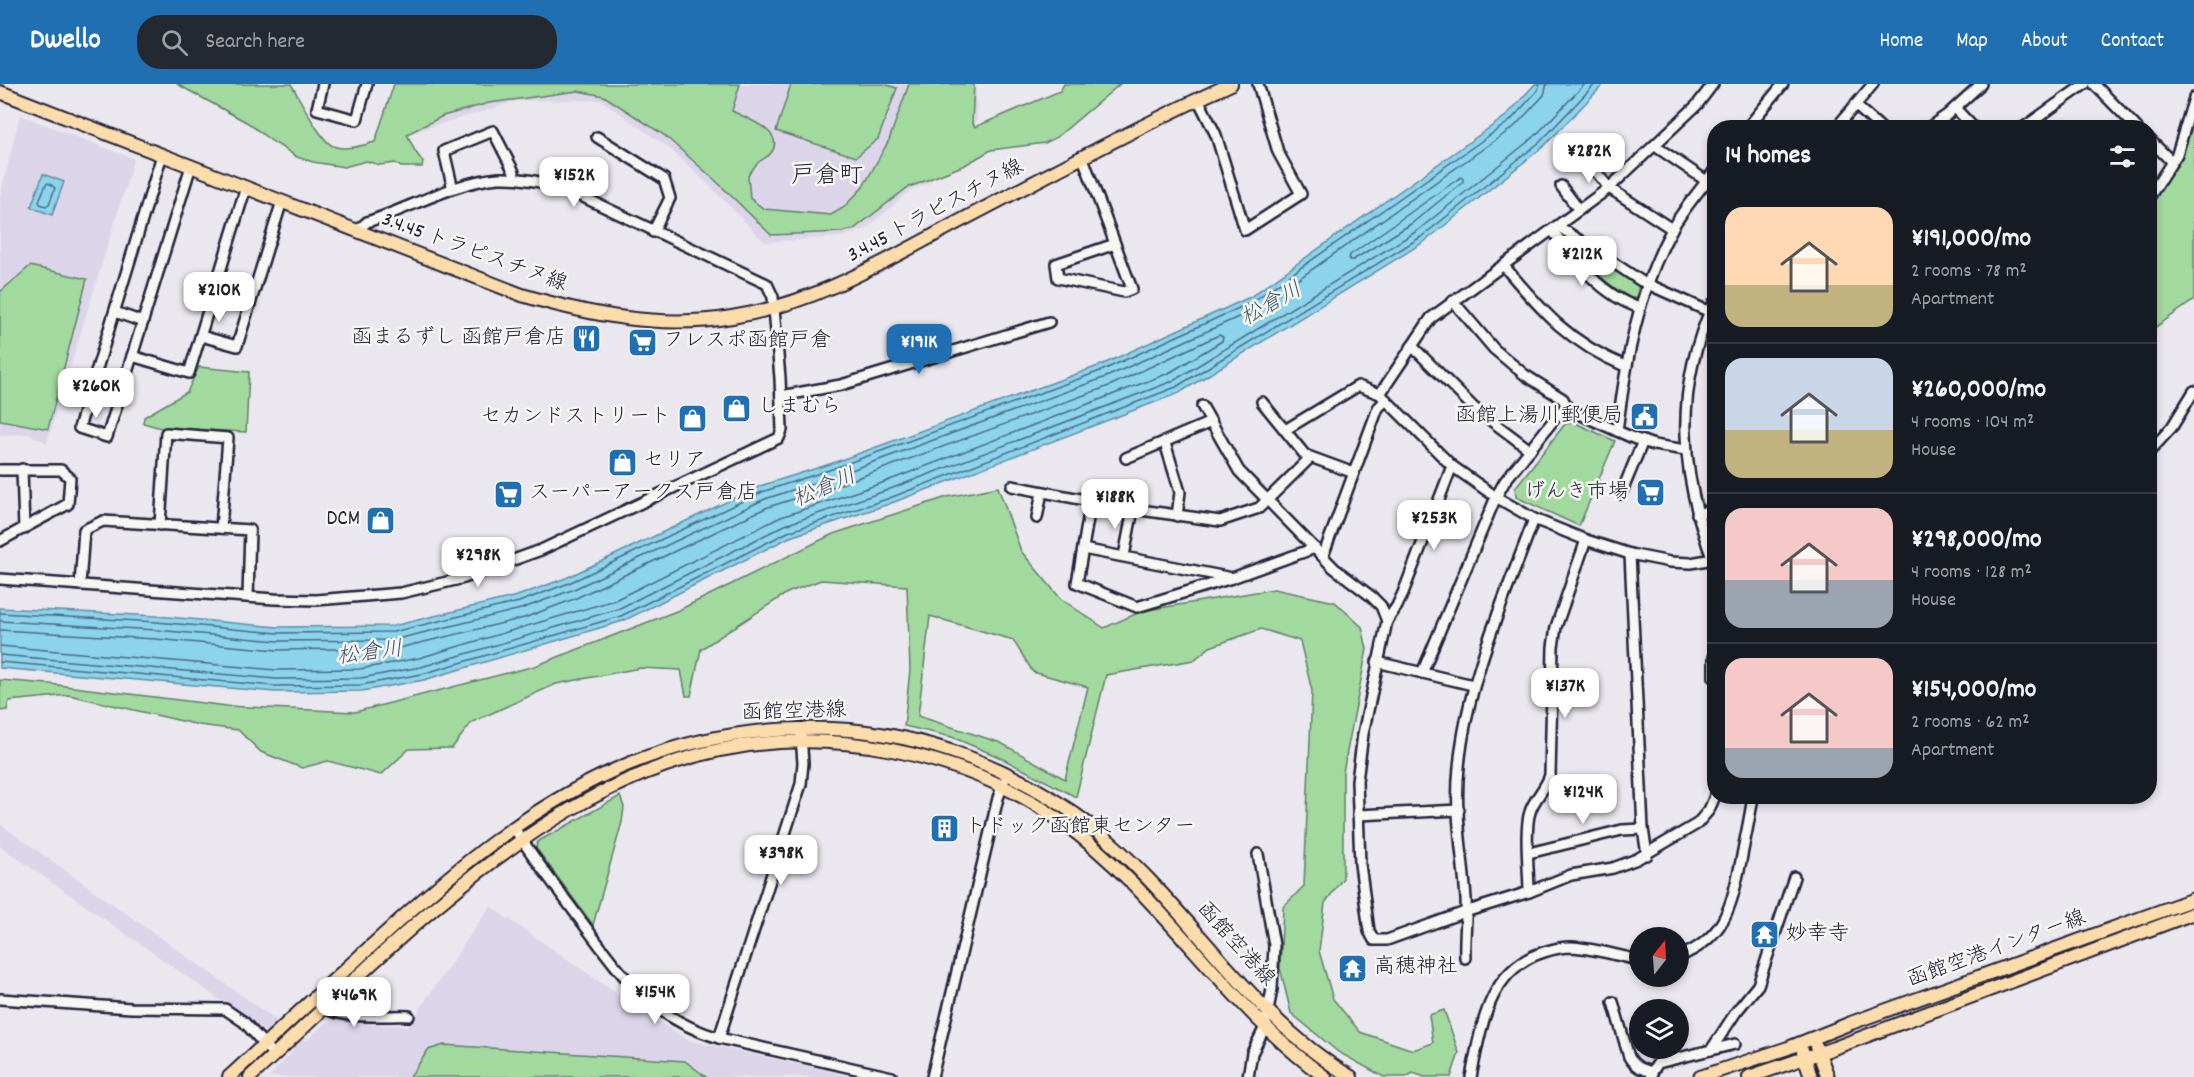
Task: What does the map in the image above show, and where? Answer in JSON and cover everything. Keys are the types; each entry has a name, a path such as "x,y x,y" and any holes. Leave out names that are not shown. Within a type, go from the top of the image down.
{"main road":[{"name":"3.4.45 トラピスチヌ線","path":"0,92 522,295 571,309 642,320 700,321 730,318 774,309 854,278 1083,158 1231,84"},
{"name":"函館空港線","path":"229,1077 423,899 514,828 580,787 645,758 713,738 754,731 801,728 863,731 901,737 967,757 1007,774 1057,802 1108,840 1160,890 1269,1011 1302,1042 1351,1077"},
{"name":"函館空港線","path":"250,1077 432,909 521,839 568,809 610,787 670,763 734,747 801,741 857,744 950,765 1002,786 1060,820 1102,854 1146,897 1265,1027 1325,1077"},
{"name":"函館空港インター線","path":"1807,1040 2194,899"},
{"name":"函館空港インター線","path":"1819,1053 2194,913"},
{"path":"1807,1040 1819,1053 1828,1077"},
{"path":"1807,1040 1804,1058 1811,1077"},
{"path":"1700,1077 1807,1040"},
{"path":"1749,1077 1819,1053"}],"street":[{"path":"324,84 317,109 357,120 368,84"},
{"path":"1198,99 1216,135 1245,230 1301,194 1278,152 1258,84"},
{"path":"1323,556 1378,408 1412,346 1431,318 1609,188 1697,105 1713,84"},
{"path":"1754,120 1783,84"},
{"path":"1843,120 1873,84"},
{"path":"1939,120 1981,84"},
{"path":"2034,120 2085,84"},
{"path":"2094,84 2129,120"},
{"path":"2157,185 2177,153 2194,98"},
{"path":"1856,105 1872,120"},
{"path":"1955,108 1966,120"},
{"path":"452,185 444,151 493,132 514,172"},
{"path":"597,137 664,179 670,198 653,232"},
{"path":"1655,146 1707,181"},
{"path":"2157,147 2172,162"},
{"path":"162,155 79,428 107,437 190,166"},
{"path":"1083,158 1116,244 1132,289 1124,292 1058,278 1056,264 1116,244"},
{"path":"1590,164 1609,188 1672,229"},
{"path":"0,579 316,600 401,593 464,578 541,550 779,438 782,430 781,396 773,297 767,285 564,188 532,180 502,178 466,185 367,222 358,230"},
{"path":"1561,186 1579,210"},
{"path":"132,356 189,374 246,187"},
{"path":"1617,431 1625,366 1647,284 1672,229 1707,189"},
{"path":"201,336 237,346 282,201"},
{"path":"1555,228 1647,284 1707,311"},
{"path":"1555,228 1570,255 1599,284 1622,301 1640,308"},
{"path":"1504,266 1560,328 1589,349 1625,366"},
{"path":"1453,301 1494,349 1525,375 1563,399 1568,409 1643,441 1686,450"},
{"path":"115,312 143,322"},
{"path":"1707,321 1695,355 1689,382 1685,425 1686,450 1697,514 1707,542"},
{"path":"781,396 841,385 1049,322"},
{"path":"1412,346 1473,407 1530,450"},
{"path":"1285,429 1358,386 1383,397 1452,466 1496,497 1534,519 1586,540 1630,554 1670,562 1707,562"},
{"path":"2157,443 2172,427 2194,391"},
{"path":"1262,402 1305,455 1354,473"},
{"path":"1202,406 1239,471 1264,503 1310,550 1323,556 1334,568 1372,597 1381,606 1388,621"},
{"path":"1422,673 1496,497 1505,481 1560,412 1568,409"},
{"path":"1126,458 1211,422"},
{"path":"160,525 166,433 228,438 221,528"},
{"path":"1621,494 1643,441"},
{"path":"1165,443 1180,492 1177,516"},
{"path":"1012,486 1133,509 1220,521 1264,503 1310,458"},
{"path":"1452,466 1403,593 1388,621 1377,662 1363,734 1357,781 1360,864 1369,931 1372,938 1377,941 1386,940 1530,892 1571,875 1613,868 1647,855 1697,824 1712,804"},
{"path":"22,469 24,529"},
{"path":"0,470 61,470 69,478 68,504 0,540"},
{"path":"1037,518 1042,492"},
{"path":"1091,501 1077,584 1137,607 1232,578 1310,550"},
{"path":"1124,556 1133,509"},
{"path":"1697,514 1707,510"},
{"path":"1465,958 1458,770 1473,685 1534,519"},
{"path":"80,585 84,530 103,521 250,530 248,597"},
{"path":"1530,892 1528,823 1530,811 1546,787 1550,775 1554,636 1586,540"},
{"path":"1083,549 1232,578"},
{"path":"1630,554 1643,829 1647,855"},
{"path":"1377,662 1473,685"},
{"path":"719,1038 801,784 803,763 801,728"},
{"path":"932,1077 1002,786 1007,774"},
{"path":"1689,952 1709,939 1721,925 1729,910 1752,804"},
{"path":"1358,815 1459,810"},
{"path":"514,828 615,967 635,991 662,1013 692,1029 719,1038 892,1077"},
{"path":"1528,853 1622,830 1643,829"},
{"path":"1248,1077 1252,1053 1265,1027 1269,1011 1274,945 1258,854"},
{"path":"1711,1050 1736,1012 1758,986 1794,877"},
{"path":"1471,1077 1488,1005 1503,980 1524,961 1540,953 1569,947 1629,958"},
{"path":"0,999 131,1008 225,1009 244,1022 274,1054"},
{"path":"313,1000 324,1008 341,1014 409,1016"},
{"path":"1613,1002 1629,1057 1639,1069 1652,1074 1658,1063 1735,1044"},
{"path":"369,1026 371,1015"}],"shaded area":[{"path":"394,84 976,84 977,121 929,183 909,191 866,229 841,237 764,242 712,188 669,148 601,100 517,101 391,139"},
{"path":"20,115 134,159 47,443 28,434 0,435 0,196"},
{"path":"0,824 306,1041 325,1023 337,1020 408,1026 490,906 636,1007 688,1040 855,1077 269,1077 293,1051 0,846"}],"green space":[{"path":"177,84 291,84 322,136 333,146 343,148 375,142 394,84 740,84 732,111 763,127 774,139 770,154 753,168 748,176 750,198 764,209 831,215 843,208 863,187 889,140 909,84 974,84 972,122 975,127 1060,91 1064,84 1120,84 1057,137 1045,143 991,150 965,165 907,188 854,229 843,232 771,235 716,181 664,135 604,96 578,91 489,103 443,116 407,134 423,162 422,167 401,167 395,163 380,165 366,161 344,167 297,157 248,123"},
{"path":"791,84 884,84 897,88 878,139 856,157 776,131"},
{"path":"2194,114 2194,300 2157,326 2157,193 2182,155"},
{"path":"1567,236 1639,285 1636,297 1630,299 1625,296 1593,271 1564,240"},
{"path":"30,266 87,279 48,429 0,420 0,292"},
{"path":"199,367 249,372 246,432 161,428 143,423 144,417 187,392"},
{"path":"1573,422 1615,441 1579,526 1516,497 1515,488 1565,424"},
{"path":"998,487 1021,551 1061,599 1104,628 1142,611 1274,589 1335,602 1362,627 1367,649 1343,772 1343,878 1325,903 1319,951 1333,999 1360,1032 1413,1050 1433,1043 1429,1015 1444,1010 1459,1053 1451,1077 1425,1077 1413,1073 1406,1077 1384,1077 1338,1052 1291,1013 1280,968 1283,907 1304,886 1312,691 1300,641 1261,629 1210,647 1194,660 1106,675 1076,797 999,757 952,737 904,726 910,670 907,586 821,580 787,593 701,649 691,696 686,696 681,670 640,668 556,684 472,722 452,748 409,749 381,775 328,761 302,768 261,752 238,730 199,725 69,695 9,701 7,710 0,711 0,680 227,706 355,712 535,666 679,610 833,534 947,497","holes":["930,616 1013,640 1033,672 1088,687 1065,779 1001,743 918,716"]},
{"path":"620,796 624,807 622,822 593,925 536,848 537,842"},
{"path":"444,1045 685,1061 706,1077 410,1077 428,1050"}],"water":[{"name":"松倉川","path":"1535,84 1604,84 1544,146 1424,242 1179,393 889,504 790,537 623,621 424,680 362,691 275,692 0,668 0,608 157,616 278,627 393,626 517,596 566,578 760,486 830,464 1101,365 1250,297 1506,116"},
{"path":"43,174 64,182 52,215 31,207"}],"place":[{"name":"函まるずし 函館戸倉店","path":"587,339"},
{"name":"フレスポ函館戸倉","path":"642,342"},
{"name":"しまむら","path":"737,408"},
{"name":"函館上湯川郵便局","path":"1644,417"},
{"name":"セカンドストリート","path":"692,418"},
{"name":"セリア","path":"622,462"},
{"name":"げんき市場","path":"1650,493"},
{"name":"スーパーアークス戸倉店","path":"508,494"},
{"name":"DCM","path":"381,520"},
{"name":"トドック函館東センター","path":"944,828"},
{"name":"妙幸寺","path":"1765,935"},
{"name":"高穂神社","path":"1353,968"}],"district":[{"name":"戸倉町","path":"827,177"}]}
